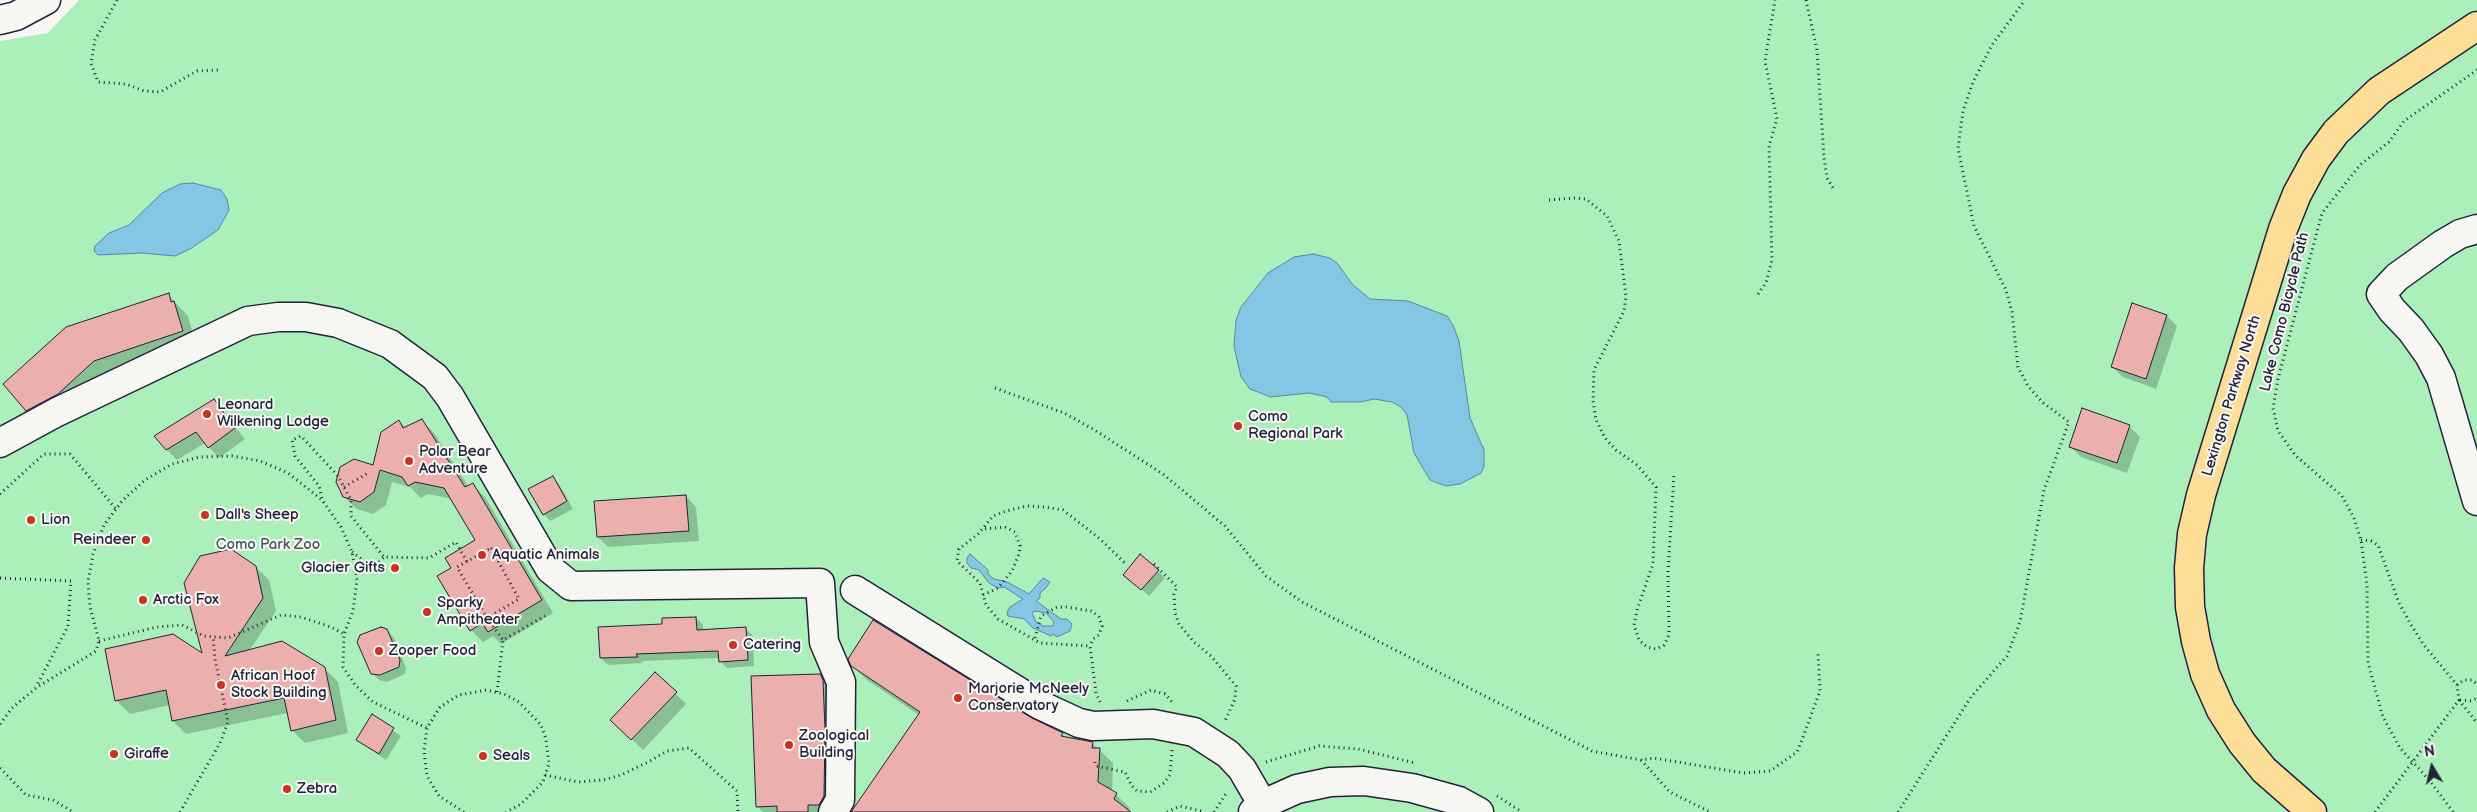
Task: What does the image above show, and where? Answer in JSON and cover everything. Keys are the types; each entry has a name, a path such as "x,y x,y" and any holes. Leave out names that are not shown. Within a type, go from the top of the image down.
{"main road":[{"name":"Lexington Parkway North","path":"2312,812 2264,770 2242,744 2221,710 2205,674 2196,641 2190,607 2189,568 2192,534 2201,495 2284,229 2297,194 2316,160 2336,132 2379,91 2477,26"}],"street":[{"path":"0,20 16,16 46,0"},
{"path":"2477,229 2460,234 2443,244 2397,277 2381,294 2392,310 2416,336 2442,378 2477,501"},
{"path":"0,443 57,412 248,321 278,317 306,317 338,323 390,344 436,377 550,569 571,586 820,583 824,642 841,682 840,800 833,812"},
{"path":"854,590 1040,705 1080,723 1093,726 1153,724 1182,728 1194,732 1228,754 1242,769 1258,808 1297,790 1330,782 1364,780 1412,788 1459,800 1479,812"}],"path":[{"path":"117,0 95,40 91,63 98,82 126,84 144,91 160,92 198,71 220,70"},
{"path":"1758,294 1766,283 1772,260 1769,146 1777,119 1765,61 1775,0"},
{"path":"1806,0 1818,50 1824,158 1827,178 1835,191"},
{"path":"1898,812 1971,697 2007,656 2020,622 2044,490 2069,422 2042,402 2028,386 2018,367 2012,312 2006,290 1974,226 1958,148 1963,111 1973,82 1992,45 2025,0"},
{"name":"Lake Como Bicycle Path","path":"2453,812 2430,781 2400,748 2383,717 2368,662 2367,585 2361,540 2354,518 2342,496 2295,455 2278,430 2273,408 2278,379 2314,236 2326,207 2360,165 2389,142 2404,120 2477,70"},
{"path":"1549,200 1586,199 1607,216 1619,241 1626,297 1624,311 1594,370 1592,401 1596,420 1605,438 1616,450 1637,465 1656,487 1653,564 1637,610 1634,625 1639,640 1647,647 1656,649 1664,645 1669,634 1668,572 1674,474"},
{"path":"994,388 1064,413 1093,429 1163,474 1225,526 1266,576 1302,602 1592,751 1641,760 1654,758 1743,773 1770,771 1797,752 1820,691 1821,679 1818,653"},
{"path":"322,500 319,486 295,456 292,440 300,436 338,476 351,500 351,516 384,557"},
{"path":"0,494 44,454 70,454 116,509"},
{"path":"0,724 12,708 36,688 96,651 99,641 90,607 88,582 96,547 104,525 116,509 145,480 172,464 200,457 232,456 260,461 288,473 322,500 341,527 352,552 357,580 353,610 344,634 343,667 355,685 373,702 427,728"},
{"path":"344,487 370,472"},
{"path":"1090,646 1040,643 992,614 986,605 980,583 957,561 959,548 984,529 993,516 1027,506 1063,510 1100,539 1127,564"},
{"path":"983,595 998,588 1012,571 1020,554 1020,546 1015,532 1005,527 984,529"},
{"path":"2361,540 2371,541 2378,545 2399,603 2410,623 2423,644 2457,685 2459,700 2477,723"},
{"path":"352,552 373,568 384,557 429,558 456,542 467,562"},
{"path":"487,618 519,599 491,548 457,567 487,618 503,640 497,692"},
{"path":"1154,564 1177,586 1174,594 1175,614 1179,624 1193,642 1212,656 1236,686 1236,699 1229,716 1210,742"},
{"path":"0,578 70,581 68,626 36,688"},
{"path":"1034,638 1042,616 1052,610 1066,607 1092,612 1099,617 1102,626 1099,635 1093,639 1090,646 1096,693 1102,706"},
{"path":"99,641 157,627 182,625 204,636 228,638 281,615 301,617 331,626 344,634"},
{"path":"503,640 546,616"},
{"path":"180,812 220,743 228,722 215,659 214,636"},
{"path":"2457,685 2464,680 2472,680 2477,684"},
{"path":"464,812 439,796 427,776 424,751 427,728 440,707 459,695 486,690 497,692 519,702 541,725 546,740 549,764 545,775 535,792 521,804 506,812"},
{"path":"1095,762 1096,766 1125,772 1136,791 1150,792 1157,789 1170,775 1171,752 1182,728 1178,723 1176,707 1164,694 1151,690 1134,696 1120,705"},
{"path":"2459,700 2471,701 2477,698"},
{"path":"2375,812 2459,700"},
{"path":"545,775 578,782 603,780 648,762 666,751 689,748 737,791 738,812"},
{"path":"1641,760 1670,792 1710,812"},
{"path":"0,768 26,795 52,800 73,812"},
{"path":"1167,812 1180,806 1205,812"}],"green space":[{"name":"Como Regional Park","path":"79,0 2477,0 2477,812 0,812 0,41 48,33"}],"water":[{"path":"193,183 221,190 227,199 229,210 218,230 190,249 175,256 142,253 98,255 94,251 95,246 109,233 129,225 162,193 180,184"},
{"path":"1313,254 1330,258 1338,264 1352,284 1370,299 1408,301 1447,316 1453,325 1459,341 1470,418 1484,450 1484,467 1481,473 1460,484 1446,486 1430,480 1414,453 1407,415 1401,407 1392,402 1374,399 1361,402 1331,402 1327,397 1309,393 1271,397 1250,389 1241,377 1234,346 1236,320 1241,307 1268,273 1294,257"},
{"path":"970,554 988,570 988,574 994,579 1007,582 1029,594 1043,578 1050,582 1040,593 1040,598 1036,601 1061,619 1067,619 1072,624 1070,631 1057,637 1053,634 1051,636 1033,628 1024,619 1008,616 1007,612 1010,607 1023,599 1004,587 998,588 989,583 979,570 971,568 967,563 967,558","holes":["1035,611 1046,613 1054,622 1053,626 1043,626 1036,622 1032,613"]}],"building":[{"path":"169,293 171,302 174,301 183,331 94,361 58,394 26,411 3,384 66,327"},
{"path":"2132,303 2167,315 2146,379 2111,367"},
{"name":"Leonard Wilkening Lodge","path":"214,399 235,428 208,448 196,432 166,450 154,436"},
{"path":"2082,408 2130,425 2117,463 2069,447"},
{"path":"422,419 465,487 473,483 542,600 488,632 482,623 470,631 437,576 451,568 445,558 475,540 444,488 415,482 408,486 402,477 380,470 374,492 360,502 343,497 336,482 340,467 354,459 373,465 381,432 399,420 403,428"},
{"path":"553,476 567,501 543,515 528,489"},
{"path":"686,495 689,531 597,537 594,501"},
{"name":"African Hoof Stock Building","path":"231,549 256,566 263,598 225,656 282,641 325,667 336,720 291,731 284,698 172,721 166,690 115,701 105,649 173,634 202,653 184,583 200,556"},
{"path":"1140,554 1159,570 1141,590 1123,575"},
{"path":"696,617 697,630 746,627 748,660 719,662 718,651 636,654 638,657 600,658 598,627 662,624 662,618"},
{"name":"Marjorie McNeely Conservatory","path":"873,620 1032,718 1063,733 1061,736 1093,742 1092,748 1100,748 1098,782 1117,793 1114,799 1131,812 851,812 920,712 851,666 848,659"},
{"name":"Zooper Food","path":"381,627 387,629 400,660 399,667 380,675 371,674 357,642 360,635"},
{"path":"655,672 677,692 631,740 610,720"},
{"name":"Zoological Building","path":"820,674 823,680 825,729 824,796 819,805 808,805 808,812 777,812 777,806 756,807 751,676"},
{"path":"372,714 394,728 379,754 356,740"}],"place":[{"name":"Leonard Wilkening Lodge","path":"207,414"},
{"name":"Como Regional Park","path":"1238,426"},
{"name":"Polar Bear Adventure","path":"409,461"},
{"name":"Dall's Sheep","path":"205,515"},
{"name":"Lion","path":"31,520"},
{"name":"Reindeer","path":"146,540"},
{"name":"Aquatic Animals","path":"482,555"},
{"name":"Glacier Gifts","path":"395,568"},
{"name":"Arctic Fox","path":"143,600"},
{"name":"Sparky Ampitheater","path":"427,612"},
{"name":"Catering","path":"733,645"},
{"name":"Zooper Food","path":"379,651"},
{"name":"African Hoof Stock Building","path":"221,685"},
{"name":"Marjorie McNeely Conservatory","path":"958,698"},
{"name":"Zoological Building","path":"789,745"},
{"name":"Giraffe","path":"114,754"},
{"name":"Seals","path":"483,756"},
{"name":"Zebra","path":"287,789"}],"park label":[{"name":"Como Park Zoo","path":"268,545"}]}
